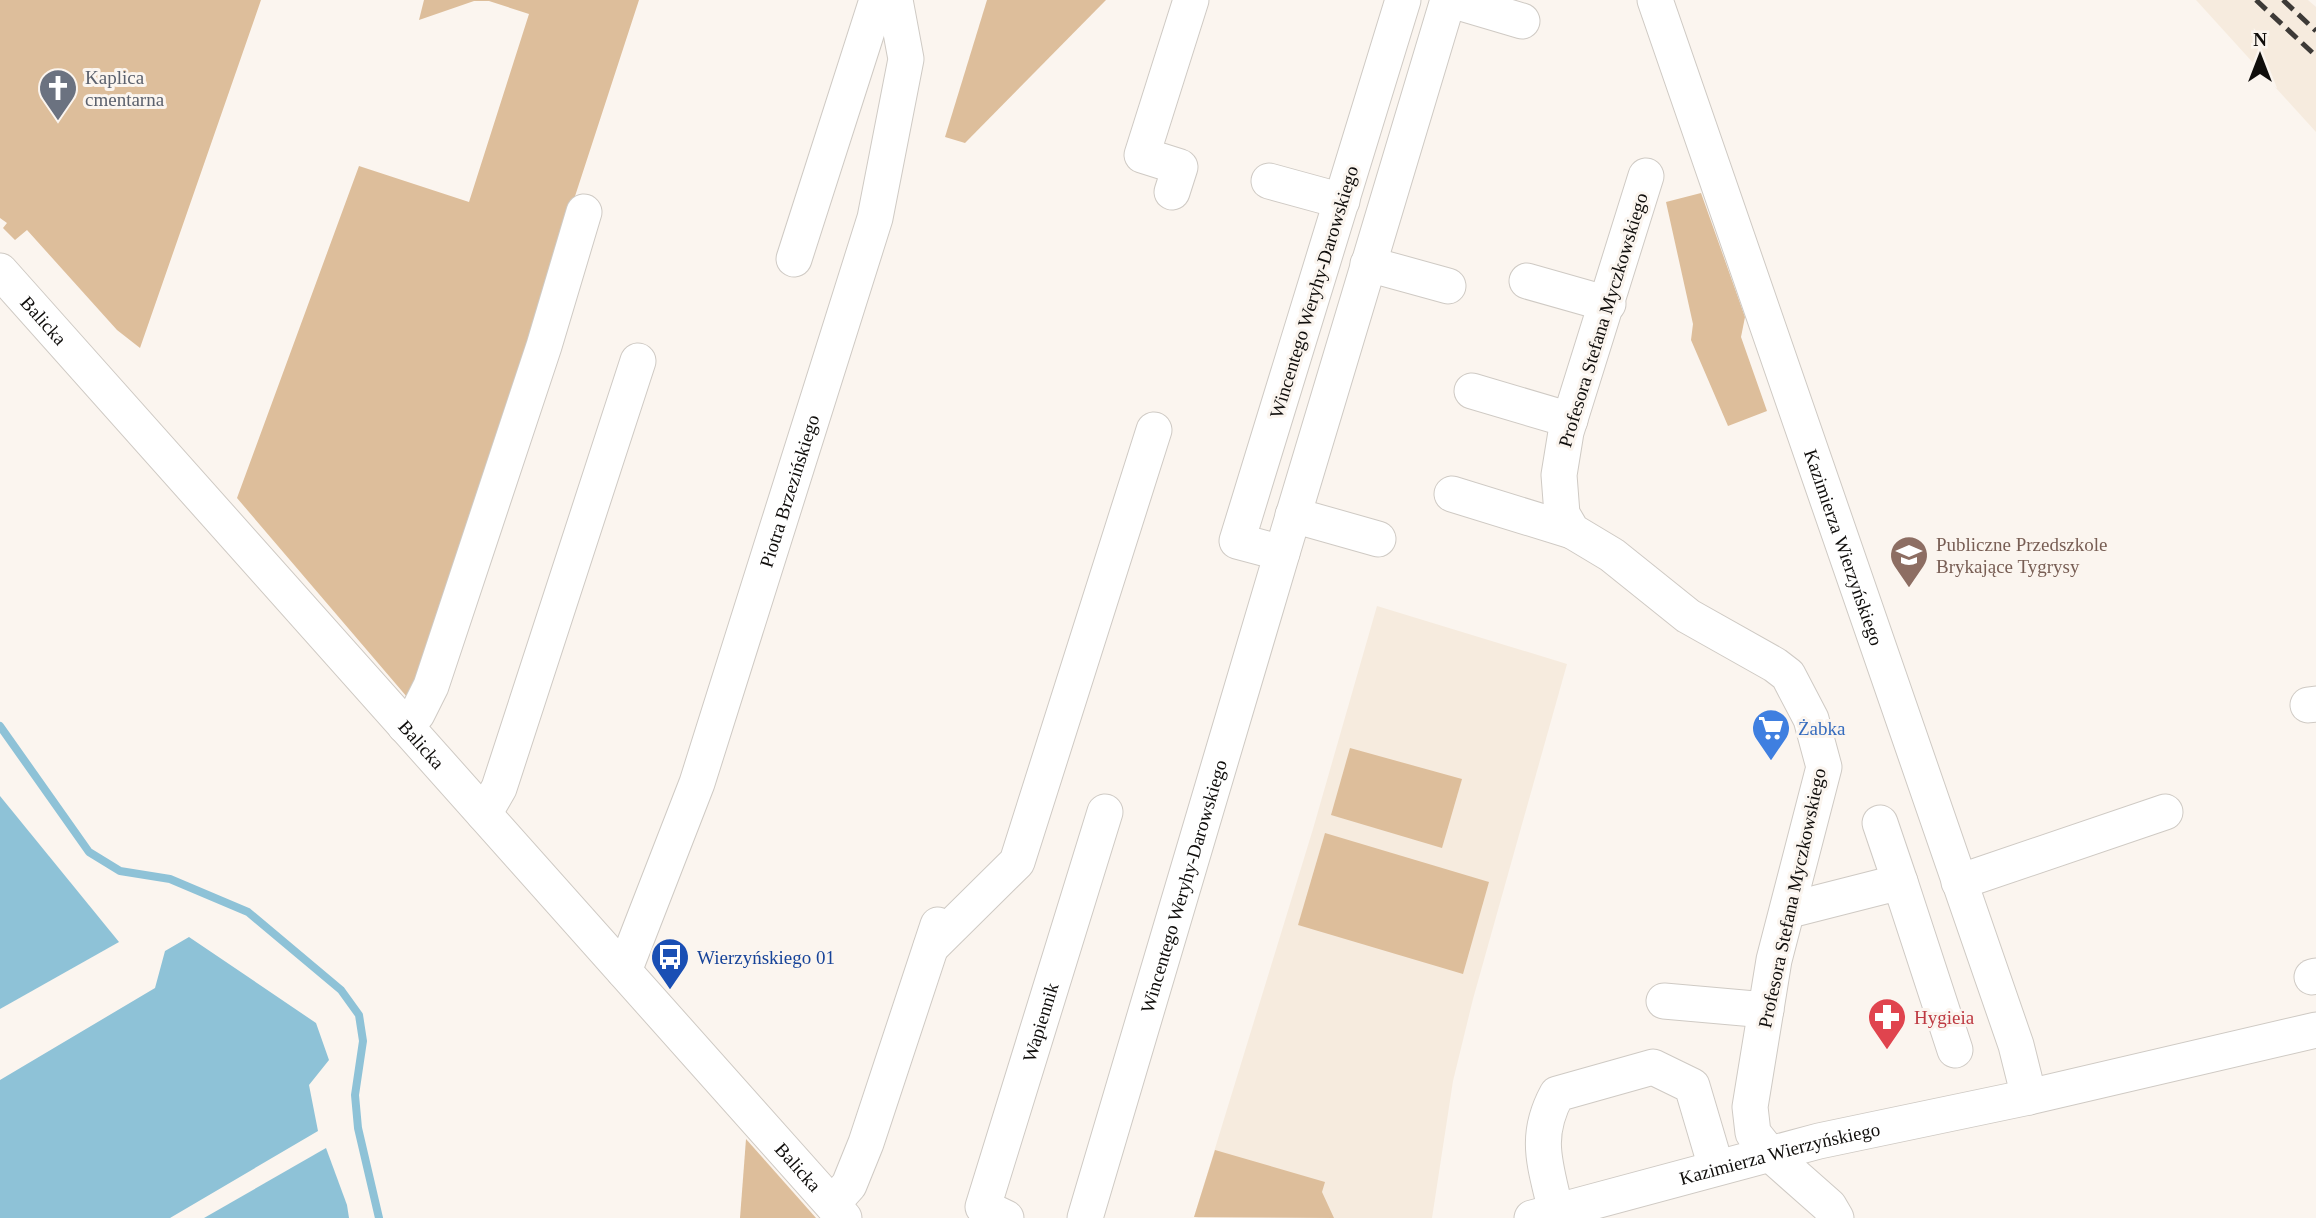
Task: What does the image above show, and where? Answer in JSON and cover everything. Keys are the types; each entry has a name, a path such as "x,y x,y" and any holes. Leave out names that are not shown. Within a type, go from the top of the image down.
{"street":[{"path":"794,260 877,0"},
{"name":"Piotra Brzezińskiego","path":"624,971 697,783 875,218 906,59 895,0"},
{"path":"1172,192 1180,167 1142,155 1191,0"},
{"name":"Wincentego Weryhy-Darowskiego","path":"1282,553 1237,541 1404,0"},
{"name":"Wincentego Weryhy-Darowskiego","path":"1085,1218 1449,0 1522,21"},
{"name":"Kazimierza Wierzyńskiego","path":"1656,0 1959,882 2028,1043 2029,1097"},
{"name":"Profesora Stefana Myczkowskiego","path":"1646,176 1570,420 1559,475 1562,513 1572,531 1612,555 1688,616 1788,675 1811,719 1824,767 1790,910 1774,960 1750,1107 1753,1133 1769,1153 1829,1206 1836,1218"},
{"path":"1269,181 1342,201"},
{"path":"405,726 418,714 431,686 544,346 584,212"},
{"path":"1368,264 1448,286"},
{"name":"Balicka","path":"0,271 838,1211"},
{"path":"1527,281 1608,304"},
{"path":"484,814 499,788 638,361"},
{"path":"1472,391 1570,420"},
{"path":"931,947 1017,862 1154,430"},
{"path":"1452,494 1572,531"},
{"path":"1293,515 1378,539"},
{"name":"Wapiennik","path":"1006,1218 983,1207 1105,812"},
{"path":"1959,882 2165,812"},
{"path":"1880,823 1955,1050"},
{"path":"1790,910 1900,882"},
{"path":"838,1211 853,1177 947,900"},
{"path":"1664,1001 1766,1010"},
{"name":"Kazimierza Wierzyńskiego","path":"1544,1215 1769,1153 2029,1097 2316,1030"},
{"path":"1544,1215 1541,1138 1547,1112 1557,1094 1653,1067 1692,1086 1713,1157"}],"shaded area":[{"path":"0,0 261,0 140,348 117,330 27,230 15,240 3,228 7,223 0,218"},
{"path":"424,0 639,0 457,558 413,704 237,498 359,166 469,202 529,14 489,1 474,1 419,20"},
{"path":"987,0 1106,0 965,143 945,137"},
{"path":"2196,0 2308,0 2316,7 2316,132"},
{"path":"1701,193 1745,317 1741,337 1767,411 1728,426 1691,340 1693,324 1666,202"},
{"path":"1377,606 1567,664 1473,999 1453,1081 1432,1218 1194,1217 1313,829"},
{"path":"1350,748 1462,779 1442,848 1331,815"},
{"path":"1325,833 1489,882 1463,974 1298,925"},
{"path":"746,1139 816,1218 740,1218"},
{"path":"1215,1150 1325,1182 1322,1192 1334,1218 1194,1217"}],"water":[{"path":"0,796 119,942 0,1009"},
{"path":"189,937 316,1023 329,1060 309,1085 318,1131 170,1218 0,1218 0,1080 155,988 165,951"},
{"path":"326,1148 347,1205 349,1218 204,1218"}],"waterway":[{"path":"0,726 89,852 120,871 170,879 248,912 341,990 359,1015 363,1041 355,1095 358,1128 379,1218"}],"railway":[{"path":"2256,0 2316,56"},
{"path":"2283,0 2316,31"}],"place":[{"name":"Kaplica cmentarna","path":"58,122"},
{"name":"Publiczne Przedszkole Brykające Tygrysy","path":"1909,589"},
{"name":"Żabka","path":"1771,762"},
{"name":"Wierzyńskiego 01","path":"670,991"},
{"name":"Hygieia","path":"1887,1051"}]}
